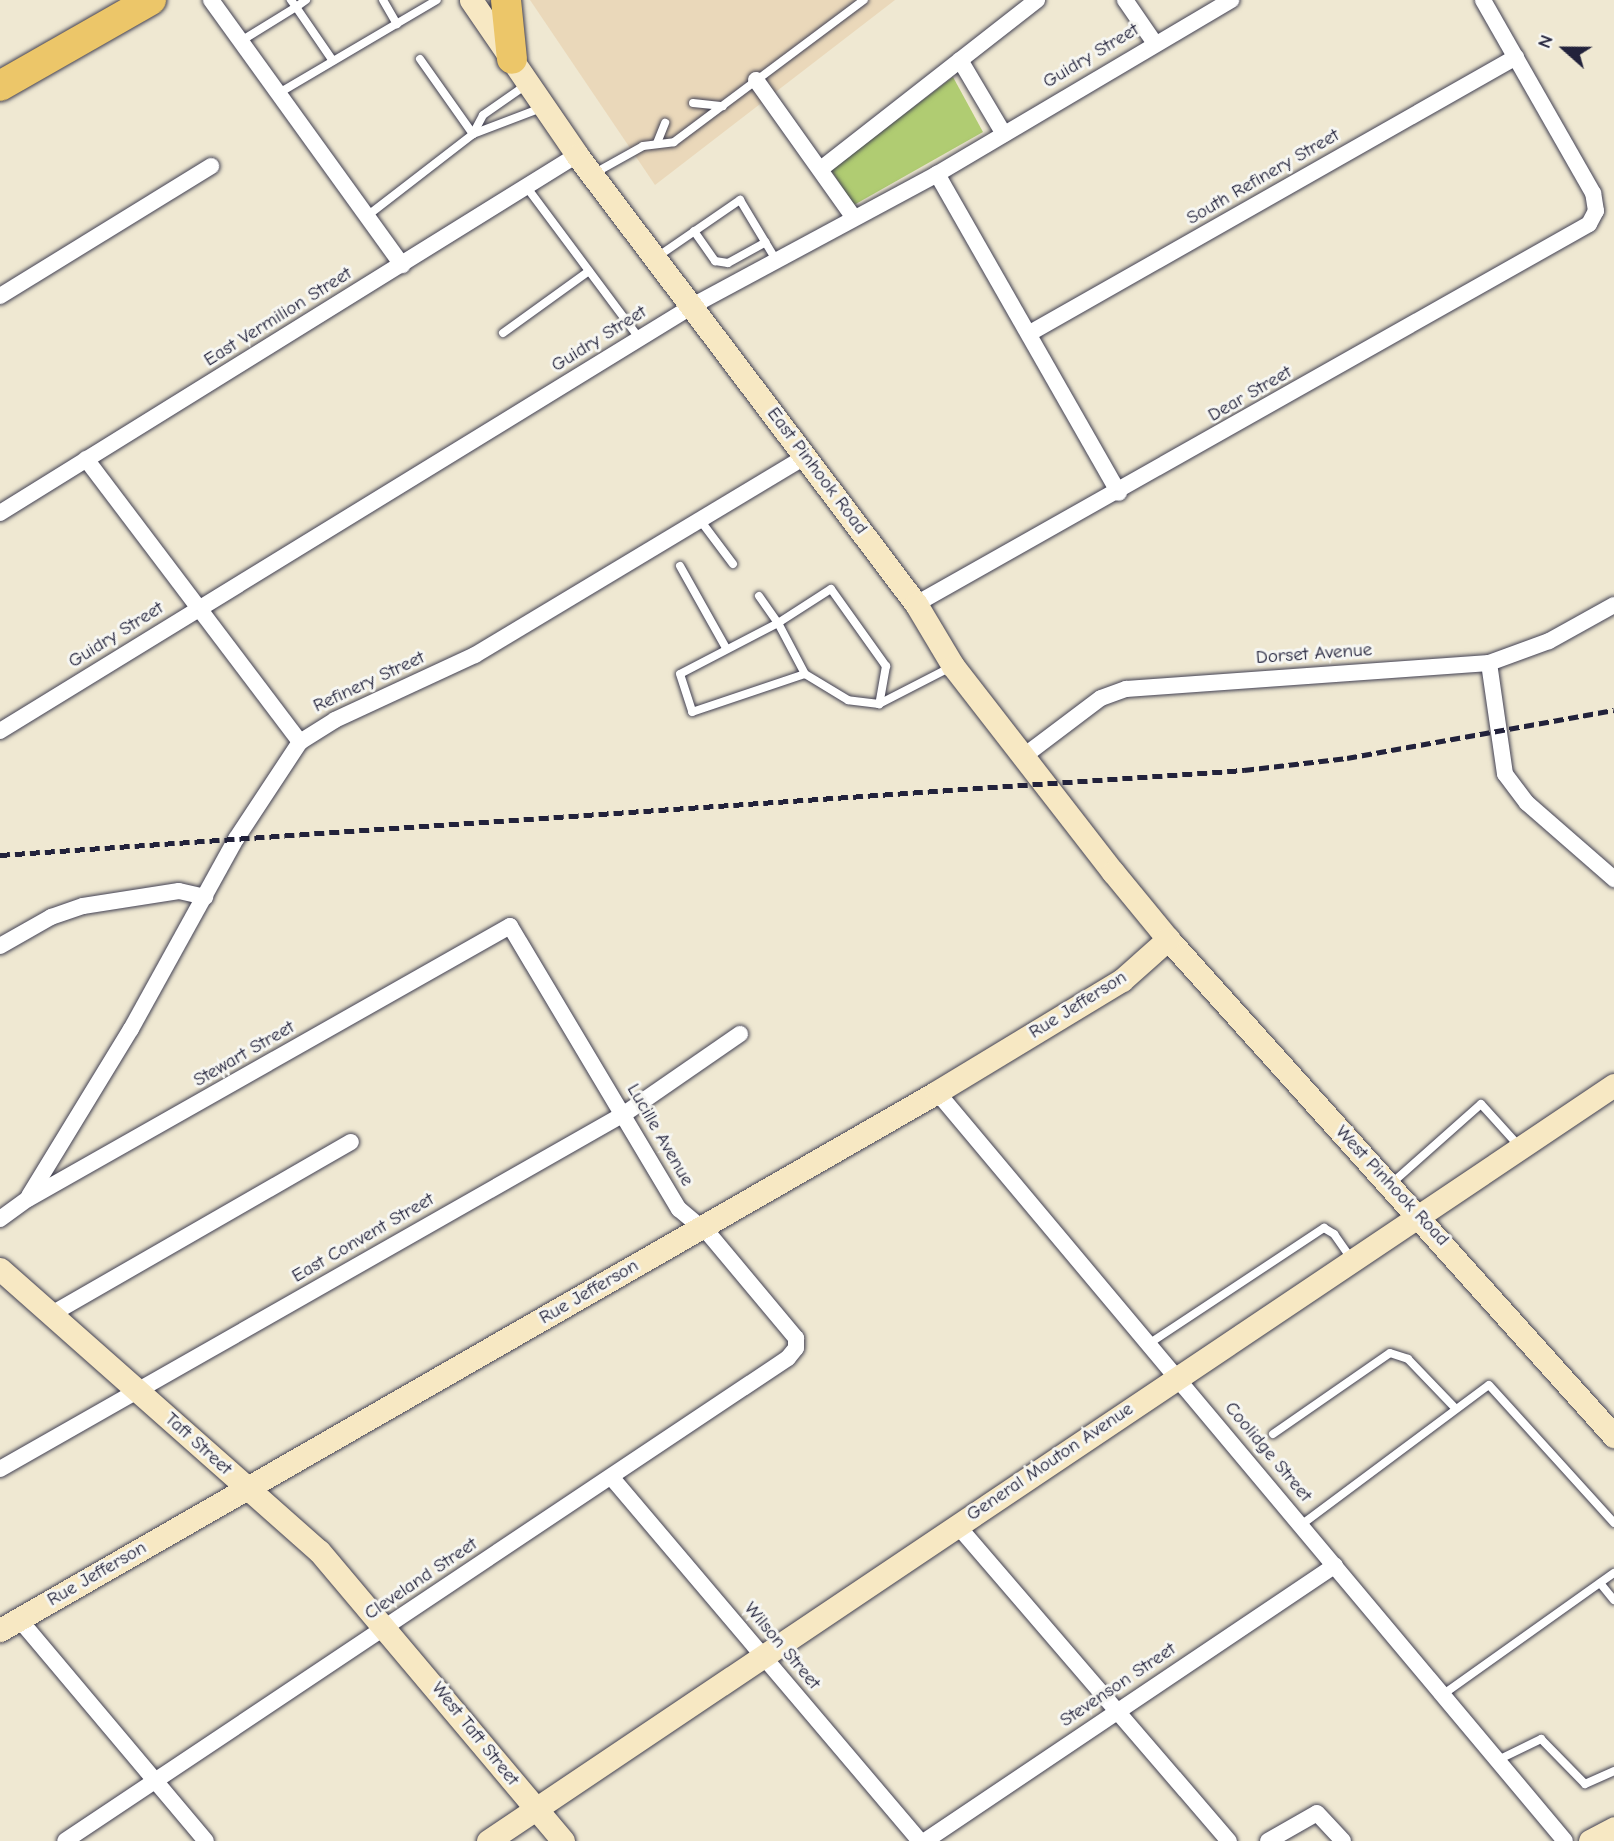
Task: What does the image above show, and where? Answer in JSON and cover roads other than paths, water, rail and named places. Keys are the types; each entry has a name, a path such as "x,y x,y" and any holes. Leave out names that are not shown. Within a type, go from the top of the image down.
{"highway":[{"path":"0,86 150,0"},
{"path":"506,0 512,59"}],"street":[{"path":"211,0 402,265"},
{"name":"East Pinhook Road","path":"471,0 592,175 694,305 916,604 953,666 1168,939"},
{"path":"822,168 1037,0"},
{"path":"1125,0 1154,42"},
{"name":"Guidry Street","path":"0,731 694,305 937,174 1154,42 1231,0"},
{"path":"1483,0 1516,57"},
{"name":"Dear Street","path":"916,604 1119,493 1589,224 1596,211 1593,193 1516,57"},
{"name":"South Refinery Street","path":"1030,333 1516,57"},
{"path":"960,60 1003,134"},
{"path":"756,80 822,168 853,218"},
{"name":"East Vermilion Street","path":"0,513 528,189 578,155"},
{"path":"0,296 211,166"},
{"path":"937,174 1119,493"},
{"name":"Refinery Street","path":"28,1199 205,897 236,839 300,742 335,720 475,654 806,456"},
{"path":"86,459 300,742"},
{"name":"Dorset Avenue","path":"1024,756 1101,698 1126,689 1489,663 1549,641 1614,605"},
{"path":"1489,663 1505,774 1527,803 1614,879"},
{"path":"0,946 51,917 83,906 179,891 205,897"},
{"name":"Stewart Street","path":"0,1219 28,1199 510,926"},
{"name":"Lucille Avenue","path":"510,926 679,1209 702,1228 791,1329 796,1348"},
{"name":"Rue Jefferson","path":"10,1625 937,1092 1122,980 1168,939"},
{"name":"West Pinhook Road","path":"1168,939 1421,1217 1614,1436"},
{"name":"East Convent Street","path":"0,1469 624,1114 740,1034"},
{"name":"General Mouton Avenue","path":"488,1841 1614,1085"},
{"name":"Coolidge Street","path":"937,1092 1500,1759 1565,1841"},
{"path":"50,1315 351,1142"},
{"name":"Taft Street","path":"0,1269 303,1535 387,1627"},
{"name":"Cleveland Street","path":"65,1841 612,1478 788,1358 796,1348"},
{"name":"Wilson Street","path":"612,1478 919,1841"},
{"path":"957,1525 1229,1841"},
{"name":"Stevenson Street","path":"925,1841 1335,1565"},
{"path":"10,1625 156,1780 206,1841"},
{"name":"West Taft Street","path":"387,1627 563,1841"},
{"path":"1268,1841 1317,1813 1343,1841"},
{"path":"1590,1841 1614,1828"}],"lane":[{"path":"241,41 294,4 306,0"},
{"path":"383,0 397,24"},
{"path":"279,93 438,0"},
{"path":"592,175 643,146 674,142 864,0"},
{"path":"294,4 333,61"},
{"path":"420,59 473,134"},
{"path":"473,134 483,115 528,83"},
{"path":"693,103 723,106"},
{"path":"367,216 473,134 544,106"},
{"path":"657,143 665,123"},
{"path":"528,189 639,338"},
{"path":"657,257 740,200 776,260"},
{"path":"694,230 715,261 728,263 766,242"},
{"path":"503,333 589,271"},
{"path":"700,520 733,564"},
{"path":"680,566 726,648"},
{"path":"805,674 692,712 680,674 778,623 831,589 886,666 879,704"},
{"path":"759,596 778,623 805,674 848,700 879,704 953,666"},
{"path":"1391,1184 1481,1104 1521,1148"},
{"path":"1150,1343 1324,1228 1334,1234 1352,1261"},
{"path":"1273,1434 1390,1353 1408,1359 1455,1408"},
{"path":"1301,1525 1482,1386 1496,1388 1614,1523"},
{"path":"1444,1693 1614,1573"},
{"path":"1600,1583 1614,1600"},
{"path":"1500,1759 1541,1739 1578,1780 1585,1784 1613,1775"}],"railway":[{"path":"0,855 1244,770 1347,758 1614,710"}]}
